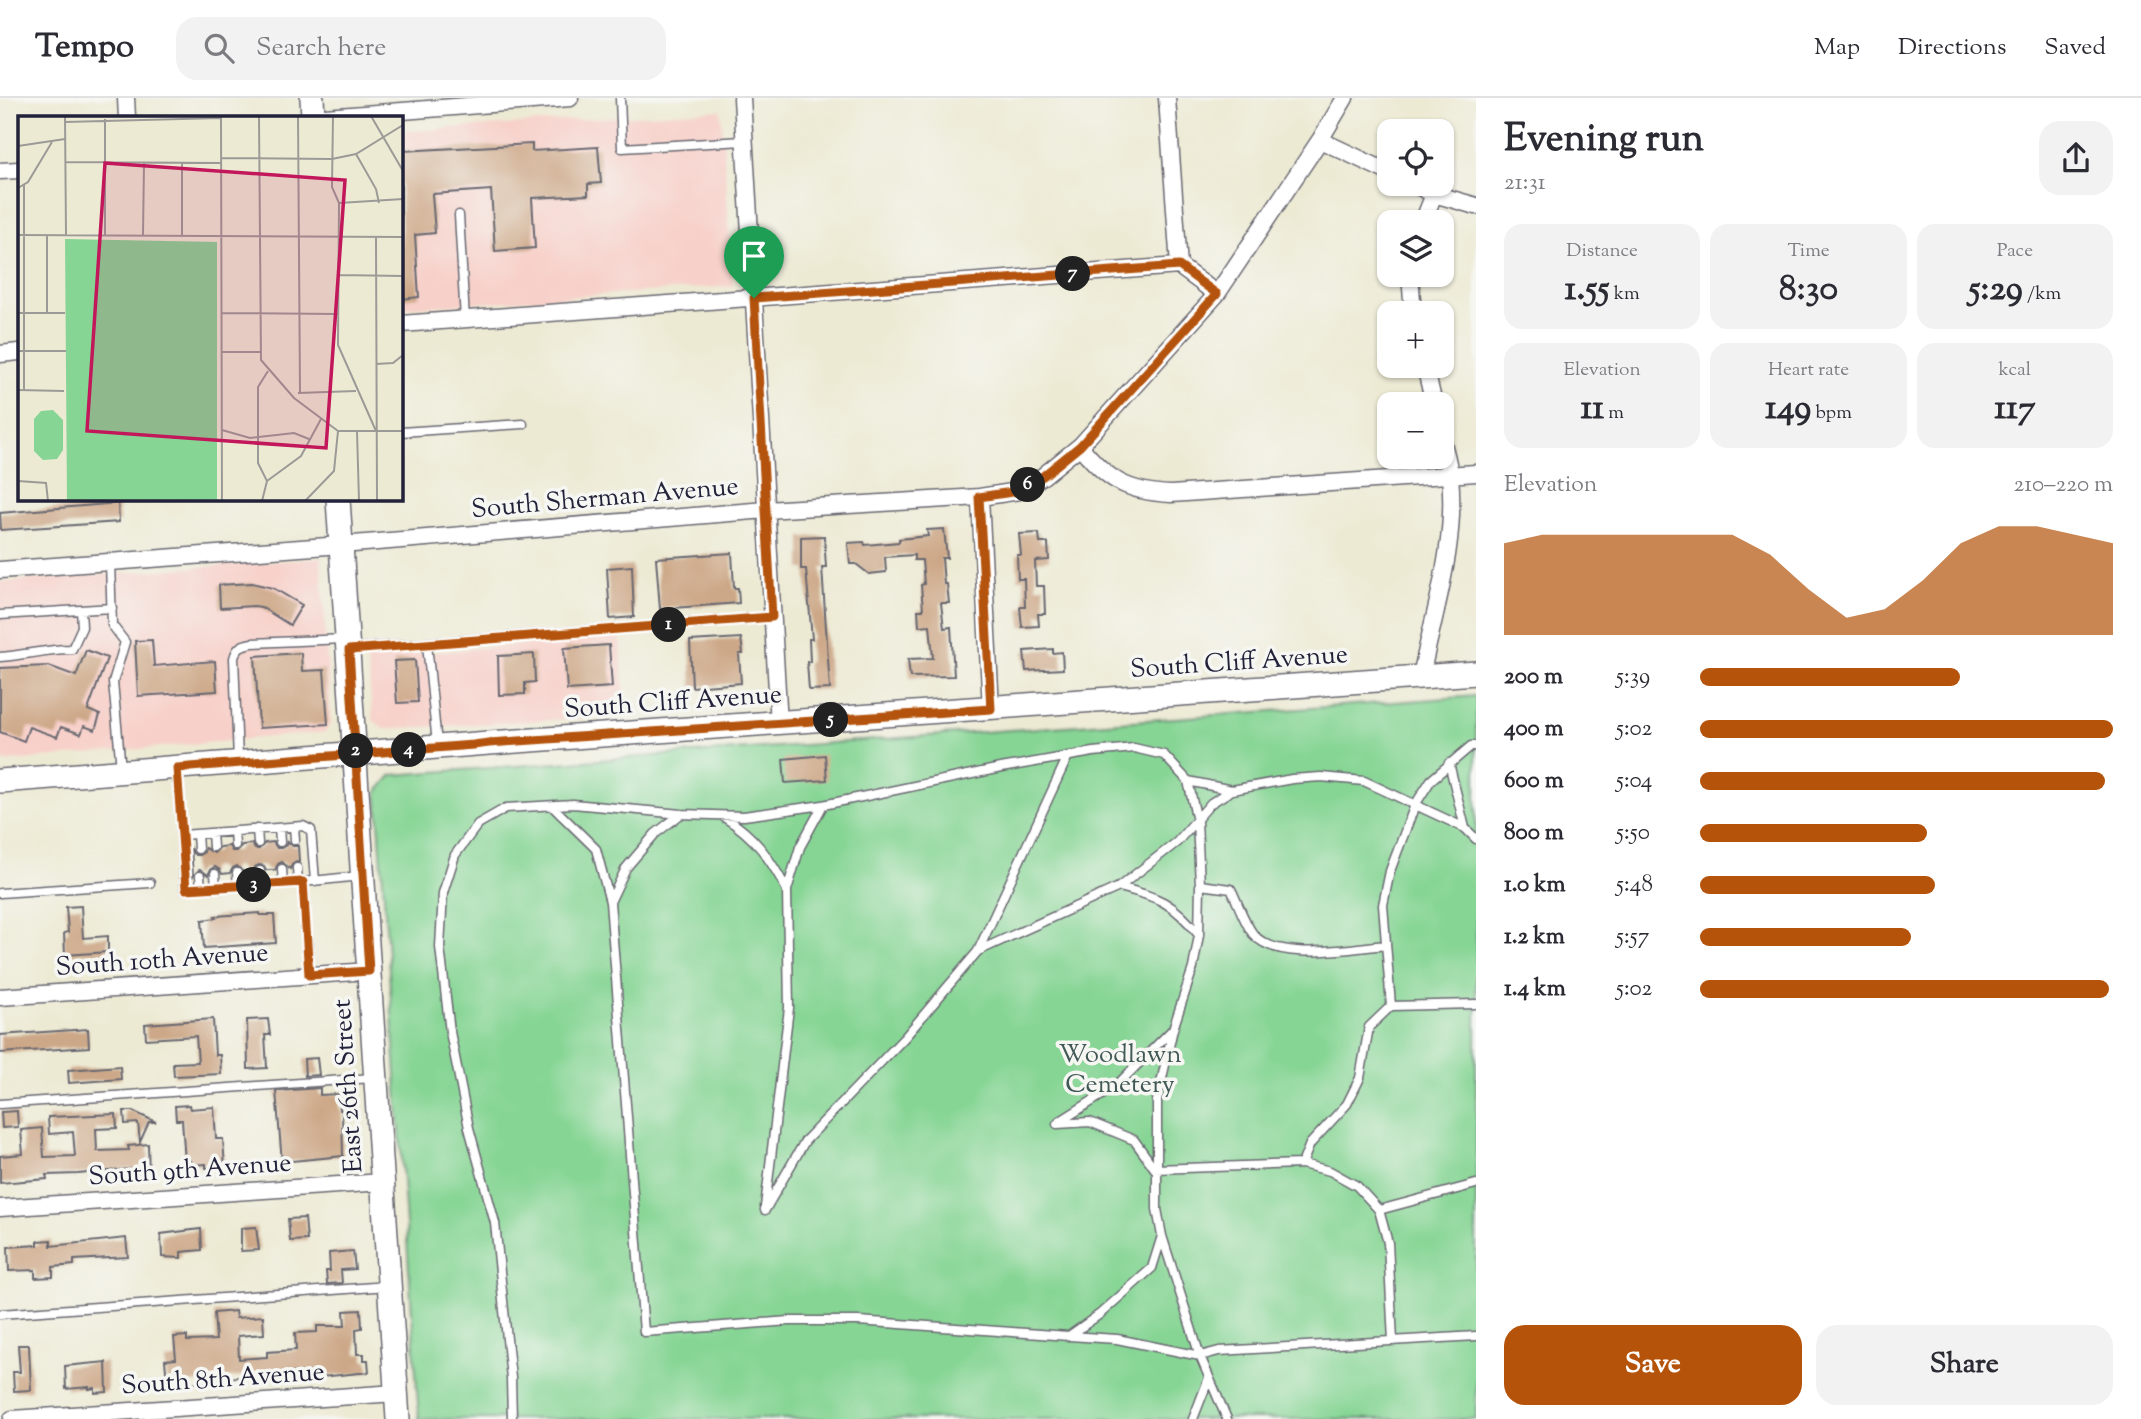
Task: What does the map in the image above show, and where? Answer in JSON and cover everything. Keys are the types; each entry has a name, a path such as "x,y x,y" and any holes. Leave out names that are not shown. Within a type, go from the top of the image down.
{"main road":[{"path":"312,98 313,116"},
{"name":"East 26th Street","path":"338,500 398,1419"},
{"name":"South Cliff Avenue","path":"0,781 1476,673"}],"street":[{"path":"126,98 127,116"},
{"path":"336,116 527,99 569,98"},
{"path":"742,98 779,724"},
{"path":"1167,98 1179,266"},
{"name":"South Sherman Avenue","path":"0,570 766,510 979,497 1019,491 1043,476 1080,446 1217,294 1345,98"},
{"path":"1320,140 1377,167"},
{"path":"0,171 18,170"},
{"path":"1441,196 1476,206"},
{"path":"402,324 1179,266 1217,294"},
{"path":"0,354 18,352"},
{"path":"1080,446 1112,480 1152,493 1171,494 1476,473"},
{"path":"1420,677 1448,554 1452,522 1449,469"},
{"path":"979,497 991,709"},
{"name":"South 10th Avenue","path":"0,997 369,971"},
{"name":"South 9th Avenue","path":"0,1208 383,1182"},
{"name":"South 8th Avenue","path":"12,1419 105,1416 396,1393"}],"lane":[{"path":"620,98 622,148 744,141"},
{"path":"459,215 465,320"},
{"path":"402,432 523,424"},
{"path":"110,562 112,625 125,642 113,682 122,772"},
{"path":"0,615 111,608"},
{"path":"0,657 37,654 48,649 72,649 82,627 81,610"},
{"path":"238,763 234,658 241,645 428,643 772,617"},
{"path":"428,643 437,747"},
{"path":"1391,1006 1383,905 1391,871 1415,805 1431,780 1449,763 1476,746"},
{"path":"512,1419 511,1378 495,1223 469,1128 450,1032 440,947 443,893 454,855 478,824 506,808 573,804 681,814 744,816 823,805 935,780 1134,748 1164,755 1188,781 1196,821 1200,885 1199,935 1193,968 1173,1029 1157,1101 1157,1209 1162,1236 1200,1356 1227,1419"},
{"path":"823,805 800,846 787,890 789,1008 765,1210 805,1141 905,1037 978,951 1068,757"},
{"path":"1449,763 1465,828"},
{"path":"177,768 186,889 364,876"},
{"path":"978,951 1119,887 1177,842 1211,803 1232,790 1292,779 1321,777 1364,781 1465,828 1476,839"},
{"path":"1188,781 1232,790"},
{"path":"552,806 596,849 610,902 644,1332 789,1321 858,1321 1117,1339 1200,1356 1219,1351 1476,1336"},
{"path":"610,902 626,868 654,834 681,814"},
{"path":"721,815 747,831 771,861 787,890"},
{"path":"182,835 303,826 311,831 315,881"},
{"path":"294,827 295,840"},
{"path":"279,828 280,842"},
{"path":"257,829 258,844"},
{"path":"234,831 235,845"},
{"path":"212,833 213,847"},
{"path":"197,834 198,849"},
{"path":"297,868 309,975"},
{"path":"282,869 283,883"},
{"path":"260,871 261,884"},
{"path":"237,873 238,886"},
{"path":"215,874 216,887"},
{"path":"200,876 201,888"},
{"path":"0,893 150,883"},
{"path":"1200,885 1231,889 1254,934 1273,948 1295,951 1387,945"},
{"path":"1119,887 1156,897 1183,915 1199,935"},
{"path":"1302,1164 1310,1144 1347,1104 1360,1078 1369,1027 1391,1006 1476,1004"},
{"path":"1155,1169 1134,1140 1090,1122 1057,1124 1116,1086 1173,1029"},
{"path":"0,1104 376,1078"},
{"path":"1155,1169 1302,1164 1330,1171 1357,1186 1379,1210 1388,1243 1393,1340"},
{"path":"1379,1210 1476,1184"},
{"path":"1069,1336 1100,1314 1152,1268 1162,1236"},
{"path":"0,1314 390,1286"},
{"path":"1193,1419 1209,1378"}],"shaded area":[{"path":"721,110 733,286 402,308 402,132"},
{"path":"321,558 331,723 325,732 0,762 0,582"},
{"path":"620,636 626,716 384,729 373,720 367,658"}],"green space":[{"name":"Woodlawn Cemetery","path":"1476,696 1476,1419 419,1419 377,792 392,775"}],"building":[{"path":"532,144 532,151 598,147 601,183 588,184 588,195 532,198 535,248 495,251 491,190 432,194 435,233 415,235 419,297 402,299 402,151"},
{"path":"118,503 119,522 1,530 0,513"},
{"path":"944,529 947,558 942,558 949,603 941,603 944,628 951,627 954,676 910,677 908,659 933,658 930,625 919,626 918,610 923,610 922,560 914,560 914,555 885,557 886,572 869,574 856,564 850,564 848,543 864,542 865,545 899,542 899,539 928,536 927,530"},
{"path":"1039,533 1040,543 1048,543 1049,560 1035,561 1036,586 1044,586 1045,614 1038,614 1039,626 1022,627 1020,607 1025,607 1024,579 1018,579 1017,555 1021,555 1019,534"},
{"path":"824,536 826,567 822,567 830,689 809,690 807,662 810,662 809,639 812,639 806,569 801,569 801,537"},
{"path":"732,553 734,588 738,588 739,603 660,609 656,558"},
{"path":"632,566 634,617 610,619 607,568"},
{"path":"252,583 273,588 302,605 290,625 261,607 220,608 219,585"},
{"path":"741,638 741,683 692,687 690,641"},
{"path":"152,640 154,666 215,661 217,691 138,696 135,641"},
{"path":"609,645 612,687 567,690 564,648"},
{"path":"1053,649 1053,653 1062,652 1063,669 1026,671 1024,651"},
{"path":"86,650 107,658 88,710 100,715 95,730 84,726 81,734 61,727 57,737 29,727 24,741 0,732 0,668 49,666 76,676"},
{"path":"301,653 302,671 324,670 328,724 259,728 255,656"},
{"path":"534,654 535,682 525,683 525,694 499,695 498,656"},
{"path":"415,660 418,702 397,703 394,661"},
{"path":"825,755 827,780 785,783 783,759"},
{"path":"287,841 298,846 299,862 293,863 290,869 282,862 275,870 266,870 259,865 253,871 243,872 237,866 230,873 222,874 215,867 208,875 200,869 193,876 191,849 195,855 199,855 205,848 214,853 220,847 229,846 232,851 236,851 242,845 252,844 255,849 259,849 265,843 273,842 277,848 281,848"},
{"path":"81,906 83,938 108,936 108,952 65,955 64,933 68,932 66,907"},
{"path":"260,913 274,915 276,943 204,948 202,920 216,918 215,916"},
{"path":"213,1019 215,1055 220,1055 221,1074 174,1076 173,1063 198,1062 196,1036 146,1039 145,1024"},
{"path":"268,1019 270,1035 265,1035 267,1068 248,1069 247,1020"},
{"path":"88,1029 89,1047 0,1053 0,1035"},
{"path":"317,1058 319,1075 305,1076 304,1059"},
{"path":"120,1066 121,1079 69,1083 68,1070"},
{"path":"320,1088 320,1095 339,1094 343,1156 282,1162 276,1091"},
{"path":"189,1105 190,1109 214,1107 216,1139 223,1139 225,1167 206,1168 206,1164 191,1165 190,1161 185,1162 182,1120 176,1120 175,1106"},
{"path":"17,1111 18,1127 2,1128 1,1112"},
{"path":"124,1111 132,1111 156,1122 149,1122 140,1142 138,1123 125,1124"},
{"path":"116,1114 117,1128 96,1129 97,1151 129,1150 128,1146 148,1144 149,1174 131,1175 131,1169 46,1175 47,1179 0,1183 0,1156 23,1154 21,1130 42,1128 44,1157 75,1156 73,1132 49,1134 48,1117"},
{"path":"305,1218 307,1240 290,1241 288,1219"},
{"path":"256,1227 259,1250 241,1251 241,1228"},
{"path":"201,1229 202,1250 181,1252 181,1258 162,1257 161,1234"},
{"path":"126,1238 128,1257 74,1260 74,1265 53,1267 53,1277 35,1278 35,1270 9,1271 8,1247 38,1245 38,1241 51,1240 51,1246"},
{"path":"353,1251 355,1269 341,1270 342,1283 327,1284 326,1271 330,1271 329,1253"},
{"path":"361,1310 362,1328 356,1329 357,1354 364,1354 364,1360 368,1360 369,1372 321,1377 321,1372 289,1373 205,1382 167,1382 165,1360 176,1359 174,1337 187,1336 187,1341 216,1340 214,1313 235,1311 236,1318 263,1316 264,1334 238,1336 239,1359 267,1357 267,1352 296,1350 295,1333 317,1332 317,1326 345,1326 344,1311"},
{"path":"18,1345 29,1345 31,1390 14,1391 13,1372 20,1372"},
{"path":"106,1362 107,1392 95,1393 95,1388 89,1387 66,1389 65,1366"}],"route":[{"path":"754,298 772,617 349,650 356,754 369,971 309,975 303,882 186,889 177,768 356,754 473,745 489,743 991,709 979,497 1019,491 1043,476 1080,446 1217,294 1179,266 754,298"}]}
